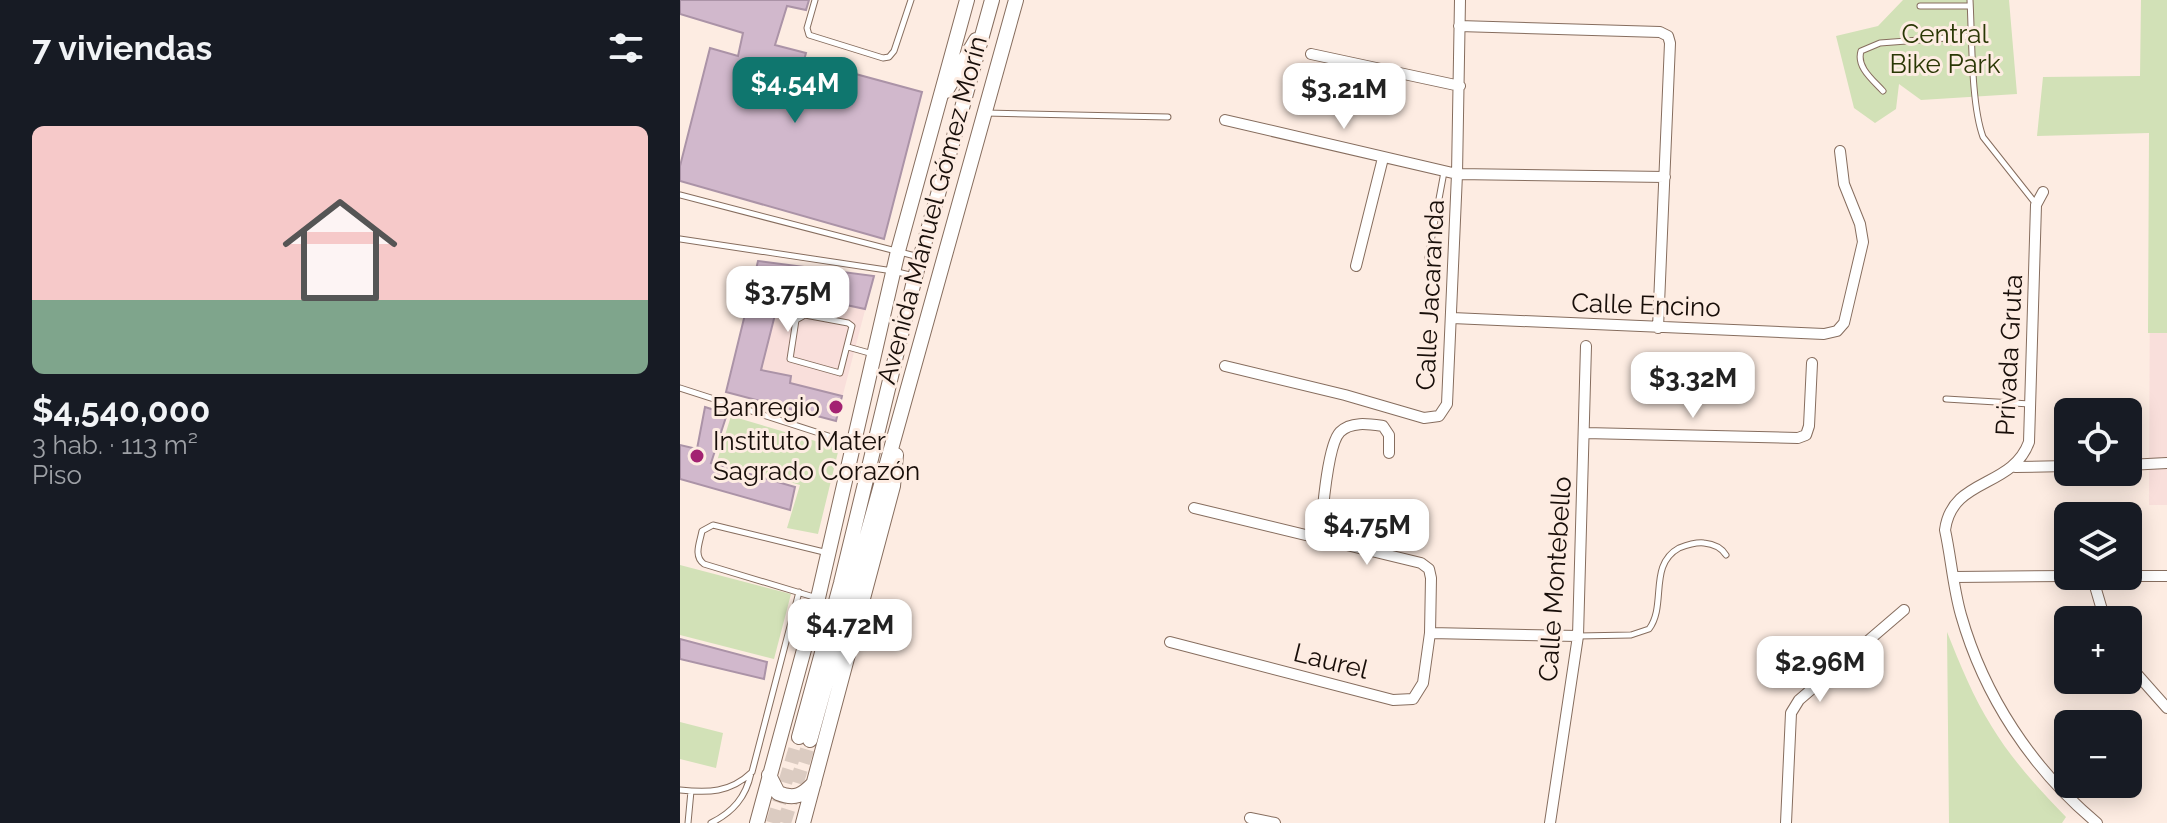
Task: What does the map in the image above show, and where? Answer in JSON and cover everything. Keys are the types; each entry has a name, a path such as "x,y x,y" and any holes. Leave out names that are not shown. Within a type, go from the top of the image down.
{"main road":[{"name":"Avenida Manuel Gómez Morín","path":"756,820 818,598 893,271 967,0"},
{"name":"Avenida Manuel Gómez Morín","path":"992,0 915,277 804,738 896,433 1016,0"},
{"path":"939,97 950,85 974,42 982,35"},
{"path":"845,483 855,471 872,422 884,404"},
{"name":"Avenida Manuel Gómez Morín","path":"803,823 893,486 896,433"},
{"path":"769,775 774,789 791,797 805,793 815,782"}],"street":[{"name":"Calle Jacaranda","path":"1225,366 1424,418 1439,416 1447,404 1460,86 1460,0"},
{"path":"1459,26 1660,32 1668,36 1658,328"},
{"path":"1311,54 1460,86"},
{"path":"1225,120 1457,174 1665,177"},
{"name":"Calle Encino","path":"1452,318 1824,334 1837,331 1844,323 1848,310 1863,242 1860,224 1844,184 1840,151"},
{"path":"1356,266 1383,158"},
{"name":"Privada Gruta","path":"2043,192 2036,205 2029,442 2015,467 1952,505 1945,530 1960,610 1971,648 1997,704 2030,755 2097,823"},
{"name":"Calle Montebello","path":"1550,823 1578,636 1586,346"},
{"path":"1585,433 1798,438 1806,435 1809,426 1812,363"},
{"path":"1320,539 1331,453 1337,434 1349,426 1383,426 1389,435 1389,453"},
{"path":"2142,464 2167,463"},
{"path":"2015,467 2054,466"},
{"path":"1194,508 1421,563 1429,569 1431,578 1430,633 1578,636"},
{"path":"1954,577 2054,576"},
{"path":"2142,576 2167,576"},
{"path":"1786,823 1791,713 1799,700 1904,610"},
{"name":"Laurel","path":"1170,642 1367,694 1408,701 1419,693 1423,683 1430,633"},
{"path":"2142,680 2167,708"},
{"path":"2075,823 2083,811"},
{"path":"1250,818 1275,823"}],"lane":[{"path":"815,0 807,28 809,35 883,58 894,51 911,0"},
{"path":"1920,6 1970,3 1975,90 1983,137 2036,205"},
{"path":"1883,91 1861,66 1861,51 1880,43 1973,36"},
{"path":"984,112 1168,117"},
{"path":"1428,258 1444,171"},
{"path":"680,195 920,258"},
{"path":"680,239 893,271 915,277"},
{"path":"802,315 850,325 852,331 848,347 839,374 792,361 789,357 796,320 802,315"},
{"path":"848,347 874,354"},
{"path":"680,388 854,444"},
{"path":"1946,399 2031,404"},
{"path":"818,598 704,564 697,552 703,529 713,525 829,553"},
{"path":"1578,636 1631,635 1649,629 1658,613 1662,568 1676,550 1705,543 1716,545 1726,555"},
{"path":"711,823 730,812 746,791 799,592"},
{"path":"680,790 722,791 735,786 752,772"},
{"path":"688,823 691,791"}],"shaded area":[{"path":"2151,0 2167,0 2167,505 2149,505"},
{"path":"758,261 874,276 836,421 726,392"}],"green space":[{"name":"Central Bike Park","path":"1903,0 2009,0 2017,94 1921,100 1899,84 1896,109 1875,123 1854,108 1836,36 1878,26"},
{"path":"2141,0 2167,0 2167,333 2148,333 2149,133 2037,136 2043,77 2140,76"},
{"path":"731,416 839,448 818,534 787,528 800,485 717,461"},
{"path":"680,565 791,594 774,659 680,635"},
{"path":"1947,632 1985,716 2017,763 2066,817 2062,823 1949,823"},
{"path":"680,722 723,733 716,768 680,759"}],"building":[{"path":"680,0 809,0 806,10 787,6 775,45 806,53 804,60 922,92 884,239 680,181 680,166 710,48 738,56 743,33 680,14"},
{"path":"758,261 874,276 865,309 781,291 761,370 791,376 790,383 842,396 836,421 726,392"},
{"name":"Instituto Mater Sagrado Corazón","path":"705,407 727,414 711,463 795,487 790,510 680,479 680,445 697,449"},
{"path":"680,639 767,662 764,679 680,659"}],"tunnel":[{"path":"773,823 799,737"},
{"path":"784,823 810,740"}],"place":[{"name":"Banregio","path":"836,407"},
{"name":"Instituto Mater Sagrado Corazón","path":"697,456"}]}
